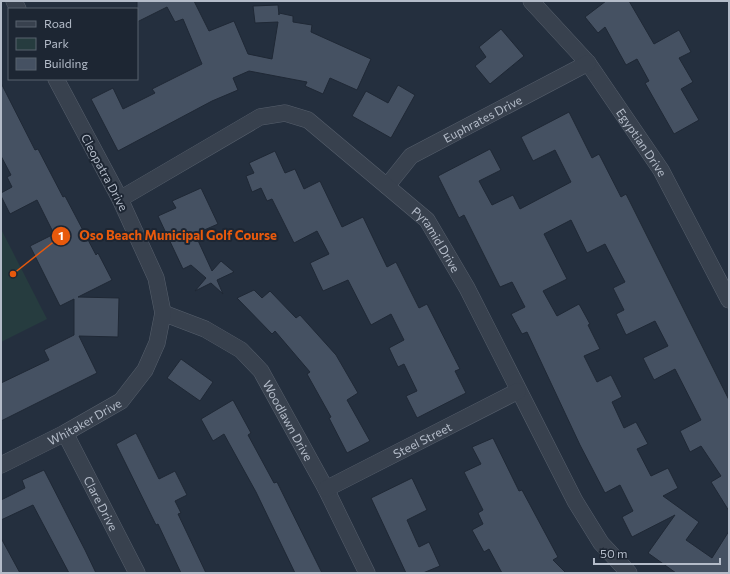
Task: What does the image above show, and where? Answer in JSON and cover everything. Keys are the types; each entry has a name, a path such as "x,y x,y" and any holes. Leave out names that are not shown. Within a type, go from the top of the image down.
{"street":[{"name":"Egyptian Drive","path":"532,1 588,63 661,170 729,300"},
{"name":"Euphrates Drive","path":"387,186 411,156 588,63"},
{"name":"Cleopatra Drive","path":"57,80 120,199 156,278 163,313"},
{"name":"Pyramid Drive","path":"120,199 260,117 285,113 308,120 427,220 467,288 575,501 601,543 629,573"},
{"name":"Whitaker Drive","path":"1,465 65,433 121,401 145,370 157,343 163,313"},
{"name":"Woodlawn Drive","path":"163,313 205,329 241,350 261,371 326,489 367,573"},
{"name":"Steel Street","path":"326,489 518,391"},
{"name":"Clare Drive","path":"65,433 137,573"}],"green space":[{"path":"1,229 47,319 1,342"}],"building":[{"path":"137,1 194,1 209,31 234,21 248,54 272,59 278,22 255,23 253,6 278,5 279,15 279,13 293,16 293,22 312,25 311,32 371,59 357,90 330,78 323,94 305,86 307,82 249,71 233,78 238,90 212,101 118,151 91,99 113,88 123,109 155,93 152,89 202,64 183,19 175,22 167,7 138,22"},
{"path":"606,1 629,1 654,44 679,30 691,52 679,58 693,82 681,89 699,120 674,134 645,83 649,81 637,59 626,65 605,27 598,33 585,17"},
{"path":"501,29 524,56 490,84 475,66 486,57 479,47"},
{"path":"1,83 35,150 38,149 63,197 65,196 96,255 98,253 112,280 78,297 119,298 118,337 79,336 97,373 1,421 1,383 49,360 44,350 74,335 74,299 60,306 30,246 54,234 37,200 10,214 1,196 1,193 12,187 7,177 11,175 1,156"},
{"path":"398,85 415,95 391,138 352,116 366,91 388,103"},
{"path":"569,112 592,158 599,154 621,197 626,194 729,400 729,511 711,482 721,476 701,446 690,452 680,431 701,420 675,369 654,380 643,358 668,346 655,321 626,335 616,314 624,310 613,288 625,282 605,244 587,253 571,220 544,234 567,279 543,291 557,316 579,304 590,324 588,325 600,349 584,356 597,382 611,375 622,397 612,402 624,428 636,422 648,444 637,449 651,476 668,468 678,488 663,496 699,522 686,540 712,558 729,531 729,573 676,573 648,553 675,515 632,537 622,517 633,511 620,485 605,493 580,445 527,332 522,334 511,314 525,307 512,282 500,287 464,215 459,218 438,176 490,149 501,170 479,181 492,205 513,195 520,209 571,182 555,150 533,161 521,137"},
{"path":"275,151 285,173 295,169 304,189 320,181 342,227 363,217 387,267 396,262 419,308 427,304 460,369 455,371 466,393 417,418 406,396 417,391 404,364 398,367 389,348 404,340 391,314 371,325 348,280 323,291 310,263 329,254 317,231 294,243 272,199 267,201 261,188 252,192 246,176 254,173 249,163"},
{"path":"201,188 218,224 195,234 212,271 221,261 234,272 217,280 223,294 211,283 195,291 206,278 191,265 183,269 158,216 176,208 172,201"},
{"path":"254,290 262,298 270,291 296,318 300,315 336,355 358,393 347,400 370,441 347,453 329,418 331,417 307,374 310,372 275,331 272,334 237,298"},
{"path":"181,359 213,382 200,401 167,378"},
{"path":"233,400 251,433 248,435 274,483 277,482 322,573 295,573 256,492 224,434 213,441 201,419"},
{"path":"136,433 159,479 175,471 187,495 175,501 181,513 178,514 206,573 181,573 158,524 156,525 116,444"},
{"path":"493,438 519,491 522,490 558,557 553,560 566,573 502,573 489,549 484,552 472,530 483,524 478,513 483,510 464,472 481,464 472,447"},
{"path":"44,470 96,573 69,573 33,505 1,520 1,500 25,488 22,480"},
{"path":"412,478 427,510 407,520 419,547 429,542 440,566 423,573 406,573 371,498"},
{"path":"1,538 20,573 1,573"}],"place":[{"name":"Oso Beach Municipal Golf Course","path":"13,274"}]}
